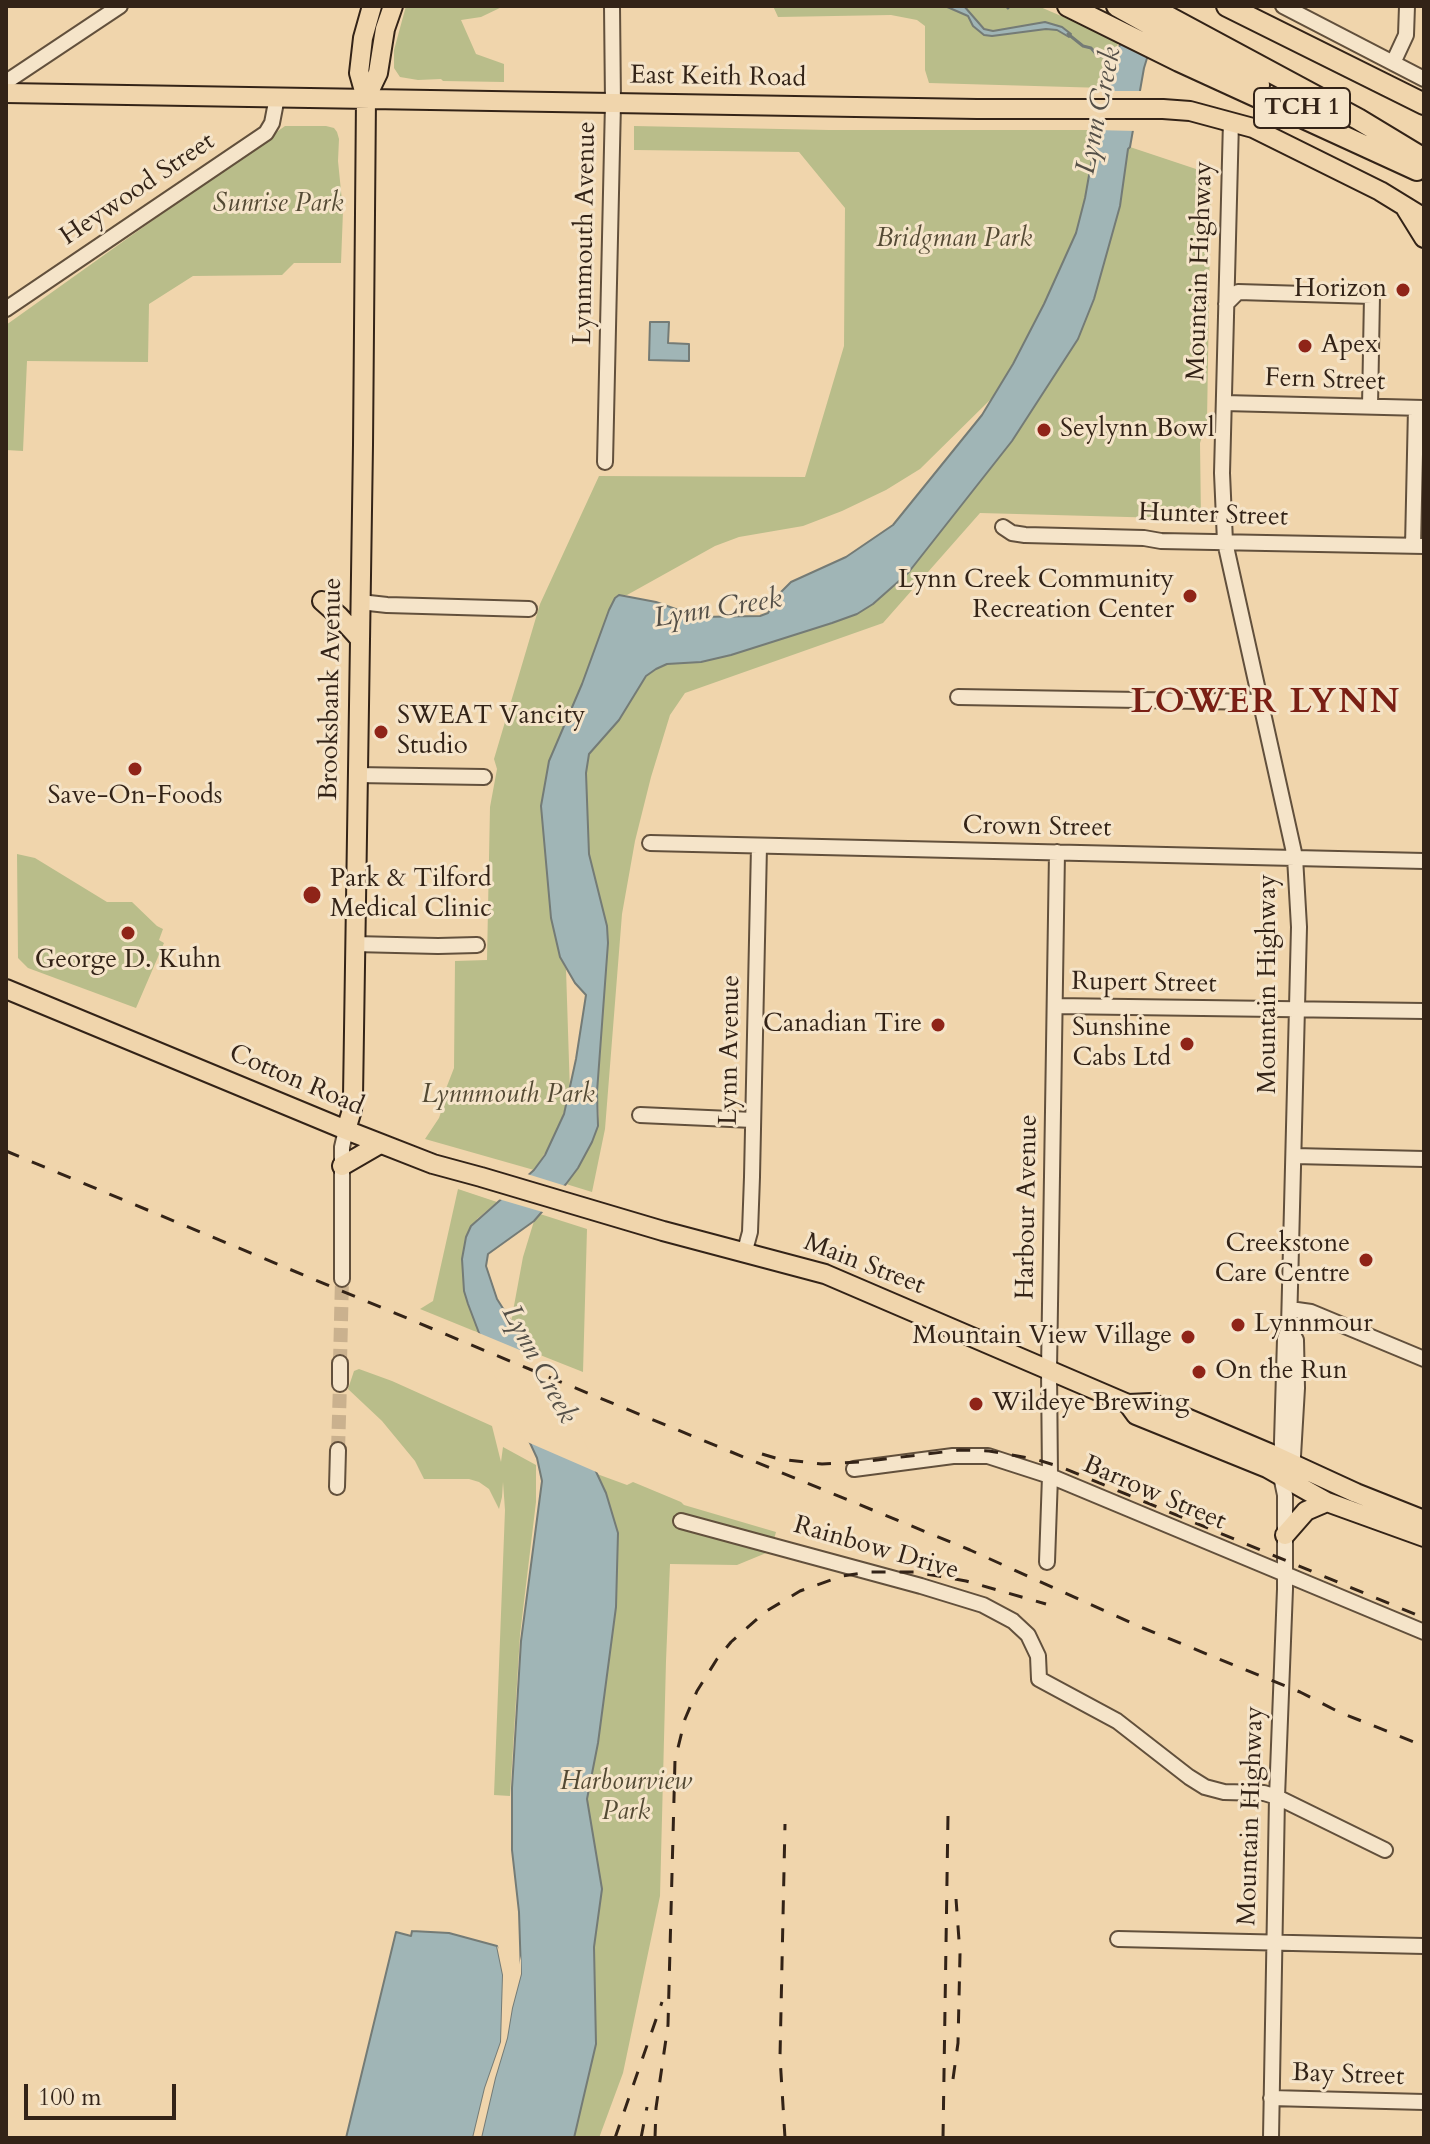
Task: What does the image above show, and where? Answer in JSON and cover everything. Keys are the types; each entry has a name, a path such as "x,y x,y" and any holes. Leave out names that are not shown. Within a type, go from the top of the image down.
{"highway":[{"path":"1069,6 1183,43 1422,168"},
{"name":"TCH 1","path":"1117,6 1183,43 1358,119 1422,168"},
{"name":"TCH 1","path":"1148,6 1183,43"},
{"path":"1227,6 1424,104"}],"main road":[{"path":"366,98 359,73 363,38 372,6"},
{"path":"366,98 378,73 385,29 393,6"},
{"name":"East Keith Road","path":"6,93 1190,111 1253,128 1288,144 1380,191 1424,218"},
{"name":"Brooksbank Avenue","path":"346,1130 352,1104 366,98"},
{"path":"1406,209 1424,238"},
{"path":"322,601 359,638"},
{"name":"Cotton Road","path":"6,989 380,1144 433,1164 571,1204"},
{"path":"342,1166 380,1144"},
{"name":"Main Street","path":"571,1204 825,1274 1128,1404 1151,1403 1286,1475 1327,1502 1424,1537"},
{"name":"Main Street","path":"1286,1475 1356,1493 1424,1520"},
{"path":"1285,1535 1306,1511 1327,1502"}],"street":[{"path":"6,82 120,6"},
{"name":"Lynnmouth Avenue","path":"605,462 613,103 612,6"},
{"path":"1283,6 1424,79"},
{"path":"1393,63 1406,35 1407,6"},
{"name":"Heywood Street","path":"6,309 266,133 272,123 277,97"},
{"name":"Mountain Highway","path":"1231,121 1222,473 1225,542 1295,857 1299,927 1289,1327 1296,1340 1297,1376 1286,1475 1271,2138"},
{"path":"1227,278 1238,292"},
{"path":"1226,304 1238,292 1372,296 1370,406"},
{"name":"Fern Street","path":"1224,403 1420,408"},
{"path":"1419,546 1420,408"},
{"name":"Hunter Street","path":"1003,527 1012,533 1025,535 1419,546"},
{"path":"360,602 529,609"},
{"path":"958,697 1261,702"},
{"path":"356,775 484,777"},
{"name":"Crown Street","path":"650,843 1424,861"},
{"name":"Lynn Avenue","path":"744,1254 750,1232 759,846"},
{"name":"Harbour Avenue","path":"1047,1562 1057,852"},
{"path":"354,944 477,945"},
{"name":"Rupert Street","path":"1055,1006 1424,1011"},
{"path":"640,1115 753,1120"},
{"name":"Brooksbank Avenue","path":"342,1279 342,1147 346,1130"},
{"path":"1294,1156 1424,1159"},
{"path":"1290,1309 1311,1312 1424,1359"},
{"path":"340,1363 340,1384"},
{"path":"337,1487 338,1450"},
{"name":"Barrow Street","path":"854,1469 953,1456 988,1456 1050,1476 1424,1632"},
{"name":"Rainbow Drive","path":"681,1521 983,1605 1013,1621 1028,1635 1038,1656 1039,1679 1117,1721 1189,1777 1205,1787 1224,1792 1264,1793 1277,1797"},
{"path":"1277,1797 1385,1850"},
{"path":"1118,1939 1424,1946"},
{"name":"Bay Street","path":"1271,2098 1424,2102"}],"green space":[{"path":"406,6 504,6 481,17 461,20 476,54 504,64 504,82 400,77 394,68 394,50"},
{"path":"773,6 1038,6 1119,41 1104,80 1105,88 929,83 925,70 925,26 917,20 891,15 778,17"},
{"name":"Sunrise Park","path":"285,126 326,126 337,132 343,211 341,263 294,263 282,275 193,276 149,304 148,362 27,361 23,451 6,450 6,325"},
{"name":"Bridgman Park","path":"634,126 1098,130 1076,233 1061,271 1013,364 992,398 920,469 842,511 803,526 739,537 715,546 627,595 619,595 599,636 549,761 541,806 551,918 566,969 570,1093 556,1136 534,1170 425,1139 439,1118 440,1104 454,1068 455,961 487,960 490,807 497,769 494,759 540,604 599,476 805,477 844,346 845,208 799,152 634,150"},
{"path":"1130,147 1211,174 1207,421 1200,443 1201,519 980,513 883,623 685,693 670,715 635,841 622,914 605,1129 592,1192 566,1184 592,1142 599,1115 597,1092 607,926 589,854 586,773 589,754 606,735 646,676 656,669 667,664 701,662 731,655 832,623 873,604 908,573 1012,441 1078,339 1094,298 1120,206"},
{"path":"17,854 35,858 107,902 132,902 163,929 159,940 164,943 136,1008 28,968 18,958"},
{"path":"458,1189 497,1202 477,1219 462,1259 464,1291 479,1333 420,1309 433,1301"},
{"path":"540,1214 587,1229 583,1372 530,1351 511,1322 523,1257 534,1221"},
{"path":"359,1369 492,1426 501,1462 503,1447 536,1465 536,1502 520,1635 510,1796 494,1795 505,1510 503,1482 499,1509 489,1489 479,1482 469,1479 424,1479 415,1461 382,1421 348,1389 354,1371"},
{"name":"Harbourview Park","path":"597,1474 627,1485 633,1482 684,1505 776,1532 771,1551 737,1565 670,1564 660,1896 623,2073 599,2138 574,2138 596,2044 594,1947 602,1889 587,1799 598,1743 616,1607 618,1533"}],"shaded area":[{"path":"945,6 964,6 984,29 993,31 1045,22 1062,27 1071,34 1069,37 1057,30 1046,29 984,35 973,26 968,16"},
{"path":"1131,6 1163,6 1144,68 1120,206 1094,299 1078,339 1012,441 908,573 873,604 832,623 731,655 701,662 667,664 656,669 646,676 619,720 589,754 586,773 589,854 607,926 608,943 597,1092 598,1126 578,1168 566,1184 534,1221 488,1254 486,1266 497,1299 585,1448 606,1493 618,1533 616,1607 598,1743 587,1799 602,1889 594,1947 596,2044 574,2138 481,2138 521,1974 519,1912 512,1850 512,1788 521,1641 542,1481 537,1458 468,1304 462,1259 471,1226 534,1170 545,1155 564,1114 576,1059 586,995 560,957 551,918 541,806 549,761 615,598 619,595 656,602 698,617 760,616 768,613 776,597 791,582 846,557 893,525 982,415 1044,304 1076,233 1105,85"},
{"path":"650,322 669,322 668,343 689,344 689,361 649,360"},
{"path":"412,1931 449,1933 497,1946 503,1975 501,2042 485,2088 473,2138 346,2138 396,1932 411,1936"}],"pier":[{"path":"1100,91 1144,91 1137,131 1094,130"},
{"path":"524,1173 569,1187 546,1213 495,1198"},
{"path":"474,1331 539,1358 601,1474 525,1441"},
{"path":"497,1946 507,1974 506,2023 521,1956 521,1974 481,2138 473,2138 485,2088 501,2042 503,1975"}],"waterway":[{"name":"Lynn Creek","path":"1068,34 1097,55 1116,60"}],"tunnel":[{"path":"340,1363 342,1279"},
{"path":"338,1450 340,1384"}],"railway":[{"path":"6,1151 970,1550 1143,1628 1424,1746"},
{"path":"762,1454 822,1464 960,1450 989,1451 1035,1459 1061,1467 1424,1618"},
{"path":"655,2138 656,2108 668,2025 675,1760 685,1719 697,1691 717,1659 765,1612 800,1591 842,1576 870,1572 915,1572 966,1581 1046,1604"},
{"path":"943,2138 948,1815"},
{"path":"785,1824 780,2057 785,2138"},
{"path":"953,2079 958,2043 960,1954 956,1899"},
{"path":"615,2138 662,2002"},
{"path":"641,2138 647,2107"}],"place":[{"name":"Horizon","path":"1403,290"},
{"name":"Apex","path":"1305,346"},
{"name":"Seylynn Bowl","path":"1044,430"},
{"name":"Lynn Creek Community Recreation Center","path":"1190,596"},
{"name":"SWEAT Vancity Studio","path":"381,732"},
{"name":"Save-On-Foods","path":"135,769"},
{"name":"Park & Tilford Medical Clinic","path":"312,895"},
{"name":"George D. Kuhn","path":"128,933"},
{"name":"Canadian Tire","path":"938,1025"},
{"name":"Sunshine Cabs Ltd","path":"1187,1044"},
{"name":"Creekstone Care Centre","path":"1366,1260"},
{"name":"Lynnmour","path":"1238,1325"},
{"name":"Mountain View Village","path":"1188,1337"},
{"name":"On the Run","path":"1199,1372"},
{"name":"Wildeye Brewing","path":"976,1404"}],"district":[{"name":"LOWER LYNN","path":"1266,704"}],"park label":[{"name":"Lynnmouth Park","path":"508,1096"}]}
